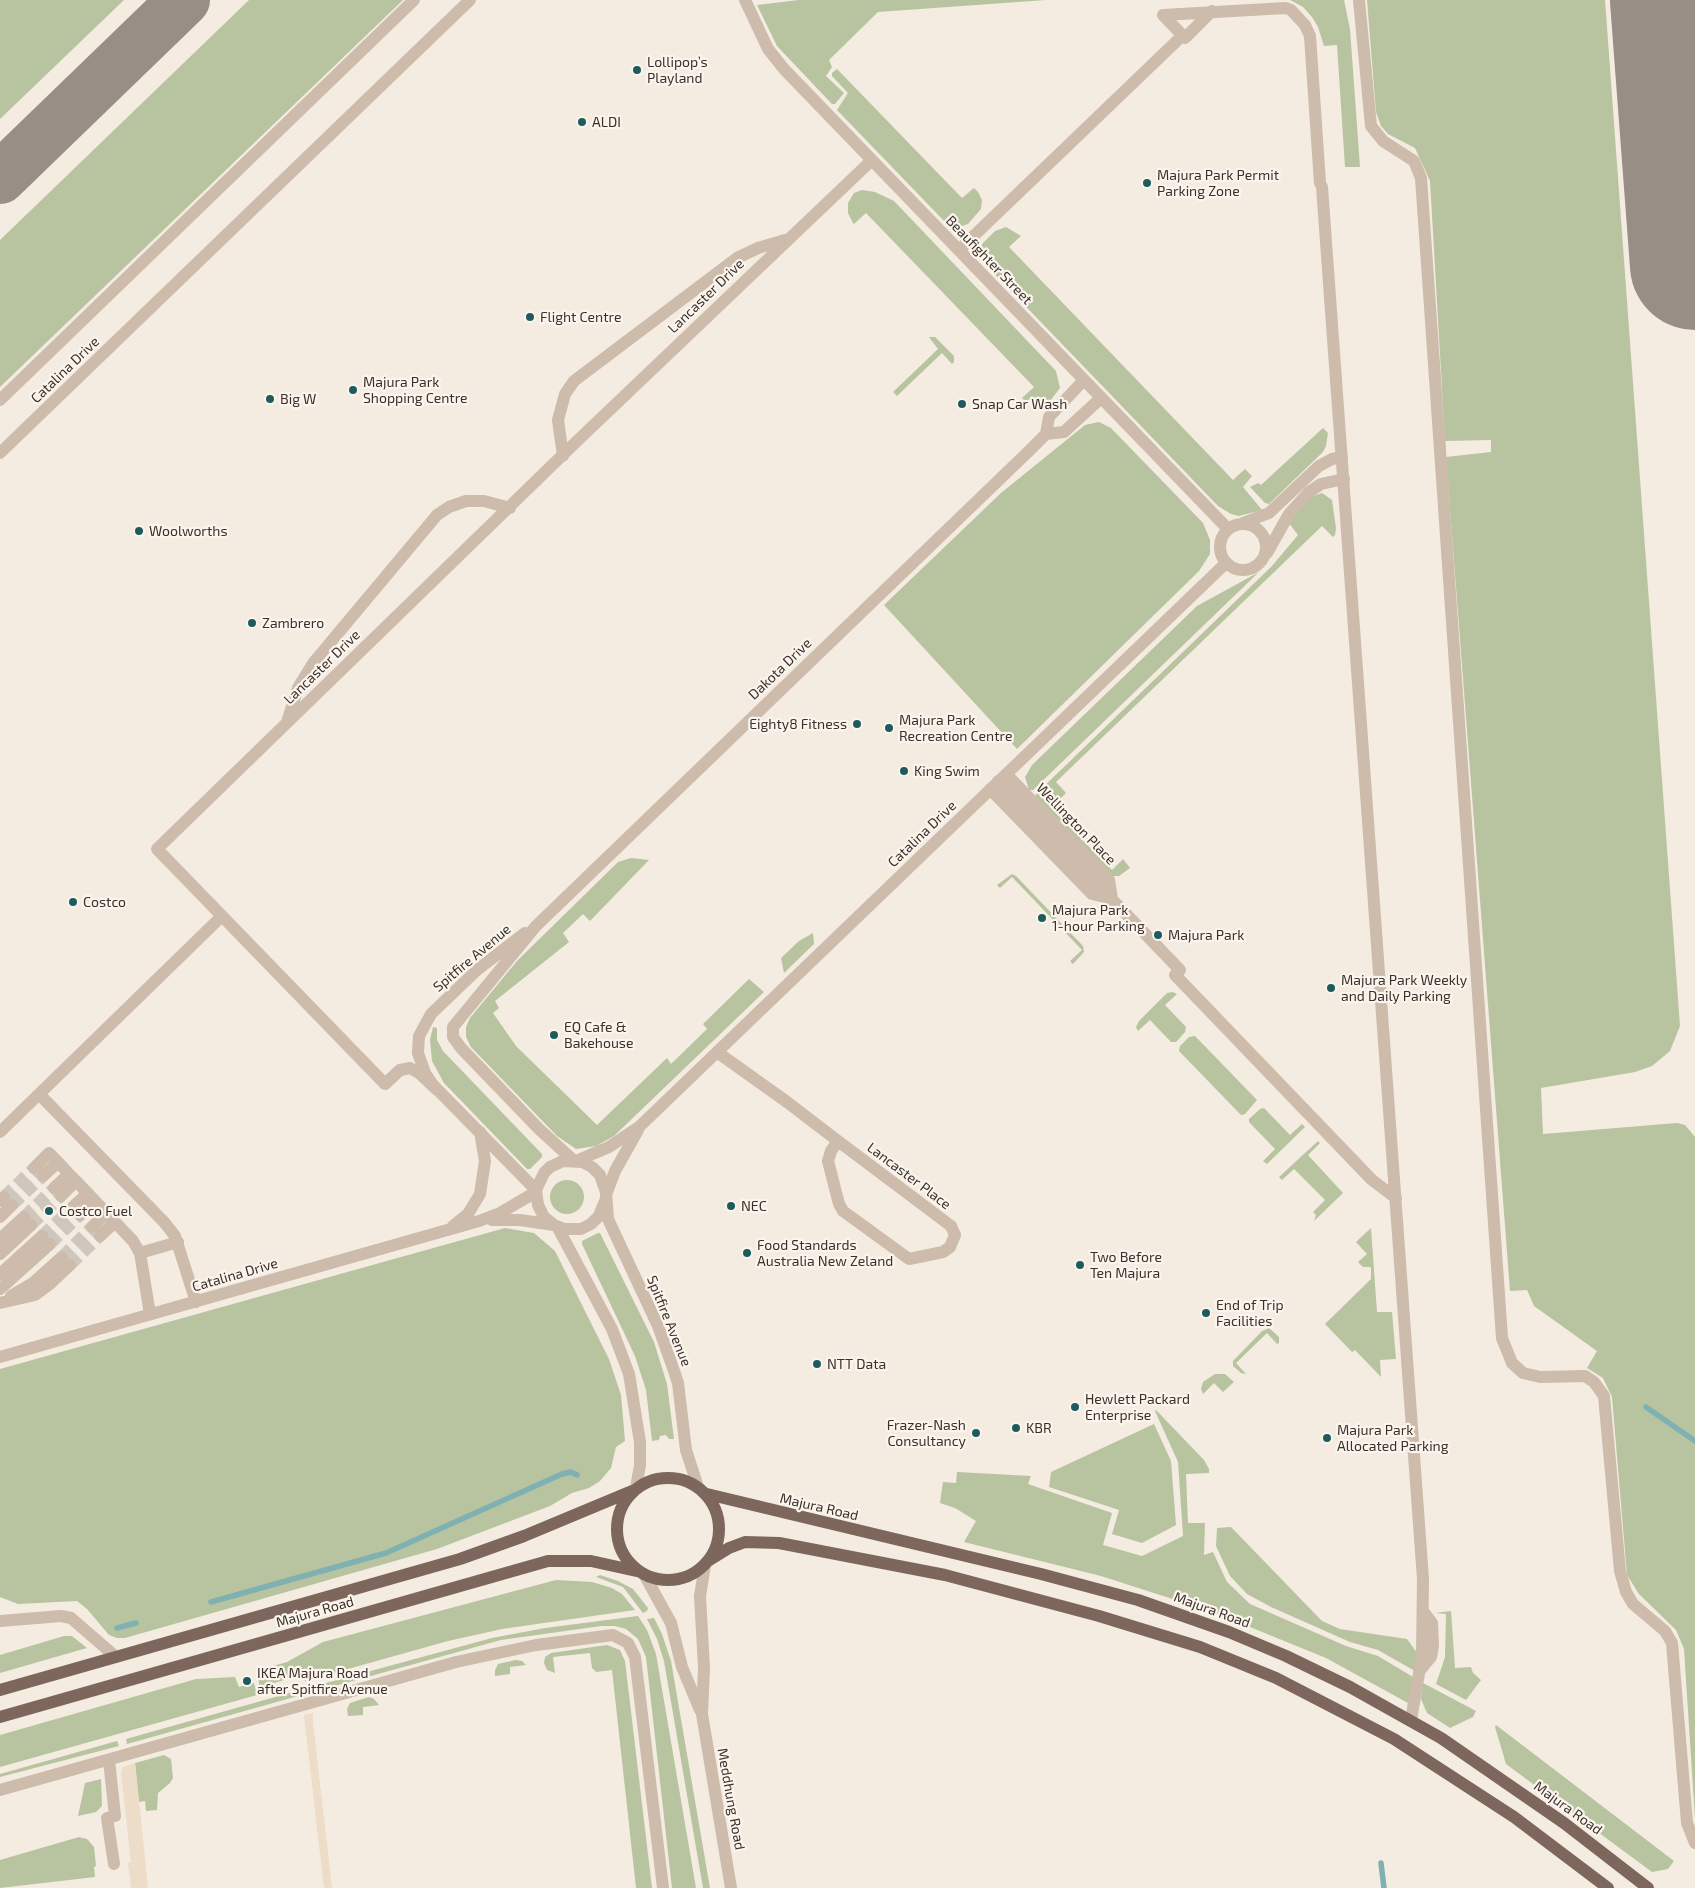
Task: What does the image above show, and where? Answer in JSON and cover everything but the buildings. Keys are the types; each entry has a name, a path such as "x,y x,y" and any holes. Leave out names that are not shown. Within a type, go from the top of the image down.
{"main road":[{"path":"707,1563 715,1551 720,1528 716,1510 703,1491 683,1479 667,1477 650,1480 634,1490 620,1510 617,1534 624,1556 642,1573 654,1578 676,1580 691,1575 740,1543 754,1541 779,1543 945,1575 1099,1616 1200,1647 1276,1678 1356,1718 1408,1748 1514,1817 1608,1888"},
{"name":"Majura Road","path":"0,1690 460,1559 524,1536 634,1490"},
{"name":"Majura Road","path":"703,1491 1041,1574 1185,1615 1286,1656 1411,1720 1475,1760 1564,1823 1648,1888"},
{"name":"Majura Road","path":"0,1717 548,1561 591,1561 642,1573"}],"street":[{"path":"0,400 414,0"},
{"name":"Catalina Drive","path":"0,453 470,0"},
{"name":"Beaufighter Street","path":"745,0 761,36 775,59 1228,529"},
{"path":"1359,0 1371,126 1383,141 1413,160 1421,178 1502,1338 1512,1363 1523,1373 1536,1377 1585,1376 1596,1384 1604,1396 1607,1408 1620,1571 1626,1592 1633,1604 1665,1631 1672,1643 1688,1823 1695,1843"},
{"path":"1184,37 1163,15 1286,8 1291,10 1307,27 1310,36 1423,1571 1420,1670 1411,1720"},
{"path":"959,250 1212,11"},
{"name":"Lancaster Drive","path":"222,916 157,849 786,240 872,160"},
{"path":"563,456 558,429 559,414 565,394 574,381 737,258 758,248 786,240"},
{"name":"Dakota Drive","path":"536,926 1046,434 1049,417 1084,380"},
{"name":"Dakota Drive","path":"1046,434 1064,432 1101,398"},
{"path":"1342,457 1332,459 1319,466 1269,513 1228,529 1220,546 1226,563 1233,568 1245,570 1253,568 1263,560 1289,514 1309,492 1321,484 1344,479"},
{"path":"288,721 298,688 314,662 437,515 449,507 466,501 484,501 510,508"},
{"path":"1241,524 1255,526 1262,533 1267,546 1263,560"},
{"name":"Catalina Drive","path":"574,1160 609,1147 639,1128 1226,563"},
{"path":"998,781 1092,894 1112,899 1180,970 1175,975 1372,1180 1396,1198"},
{"name":"Wellington Place","path":"998,781 1109,880 1112,899"},
{"path":"0,1132 222,916 385,1084 398,1071 408,1068 419,1073 437,1090"},
{"name":"Spitfire Avenue","path":"536,926 477,970 434,1010 425,1022 419,1036 418,1053 425,1073 437,1090 536,1191"},
{"name":"Spitfire Avenue","path":"536,926 455,1025 452,1033 461,1048 539,1129 574,1160"},
{"name":"Lancaster Place","path":"717,1052 838,1141 951,1226 955,1236 950,1247 943,1252 909,1259 843,1211 839,1204 828,1161 838,1141"},
{"path":"39,1094 164,1222 178,1242 196,1302"},
{"name":"Catalina Drive","path":"606,1199 615,1171 639,1128"},
{"path":"444,1231 464,1218 480,1194 485,1161 480,1132"},
{"path":"38,1172 49,1153 133,1241 140,1253 150,1314"},
{"path":"556,1226 575,1230 591,1224 599,1216 606,1199 604,1186 600,1175 587,1164 574,1160 559,1162 547,1170 541,1177 536,1191 540,1211 556,1226 612,1329 630,1374 640,1442 640,1466 634,1490"},
{"path":"58,1192 73,1178"},
{"name":"Catalina Drive","path":"0,1357 479,1221 500,1213 536,1191"},
{"path":"77,1211 91,1197"},
{"name":"Spitfire Avenue","path":"606,1199 608,1219 658,1326 678,1383 686,1450 703,1491"},
{"path":"0,1217 5,1201"},
{"path":"96,1231 110,1217"},
{"name":"Catalina Drive","path":"479,1221 512,1219 556,1226"},
{"path":"0,1239 28,1221 0,1254"},
{"path":"0,1274 46,1240 0,1290"},
{"path":"140,1253 178,1242"},
{"path":"0,1302 28,1288 66,1261"},
{"name":"Meddhung Road","path":"707,1563 700,1596 704,1668 702,1714 732,1888"},
{"name":"Meddhung Road","path":"642,1573 671,1623 682,1667 702,1714"},
{"path":"0,1621 68,1617 77,1622 116,1657"},
{"path":"0,1790 456,1662 536,1645 597,1636 616,1636 628,1643 635,1657 663,1888"},
{"path":"110,1760 115,1816 107,1818 114,1864"},
{"path":"728,1867 736,1888"}],"green space":[{"path":"0,0 124,0 0,119"},
{"path":"249,0 403,0 0,387 0,240"},
{"path":"799,0 1046,0 878,12 829,60 832,67 826,76 844,93 835,104 832,104 777,46 757,5"},
{"path":"1290,0 1344,0 1350,29 1360,167 1345,167 1337,45 1324,46 1318,27 1312,17 1303,7"},
{"path":"1367,0 1605,0 1680,1026 1670,1051 1652,1066 1635,1072 1541,1088 1543,1134 1677,1123 1685,1125 1695,1137 1695,1819 1684,1649 1676,1630 1639,1594 1627,1575 1612,1397 1603,1378 1587,1368 1597,1351 1534,1306 1527,1290 1510,1291 1446,457 1491,452 1491,440 1445,441 1430,181 1415,148 1388,134 1381,126 1376,112"},
{"path":"837,69 962,198 974,188 978,192 982,200 981,209 968,224 959,227 947,224 837,110 848,93 832,76 832,73"},
{"path":"862,190 875,192 894,201 1056,371 1060,388 1050,401 1035,405 1025,401 1022,398 1034,387 866,213 853,223 848,213 848,203 854,193"},
{"path":"1006,227 1021,236 1009,247 1233,480 1245,469 1252,476 1243,487 1262,510 1239,516 1231,514 1218,506 984,263 981,255 982,244 995,231"},
{"path":"929,337 935,337 954,356 954,362 952,364 942,353 897,396 893,392 938,349"},
{"path":"1099,422 1111,428 1203,523 1210,540 1210,554 1199,571 1017,749 884,605 1001,493 1085,425"},
{"path":"1323,428 1328,433 1323,452 1269,504 1265,503 1250,487 1258,483 1261,485"},
{"path":"1322,493 1332,500 1336,528 1335,535 1333,537 1322,526 1056,782 1066,793 1051,808 1112,870 1123,859 1130,868 1119,876 1113,876 1035,797 1037,793 1272,566 1298,535 1289,523 1310,497"},
{"path":"1259,572 1033,790 1029,790 1025,777 1032,765 1197,606"},
{"path":"631,858 649,860 590,921 583,914 563,933 569,942 495,1001 499,1008 493,1013 516,1046 597,1125 667,1058 671,1064 707,1029 703,1024 749,979 764,992 614,1136 596,1146 576,1149 557,1136 471,1047 466,1037 466,1027 470,1018 517,961 618,862"},
{"path":"1012,874 1083,946 1084,952 1073,964 1070,961 1082,950 1012,877 1000,888 997,885"},
{"path":"813,933 814,944 784,973 781,958 799,941"},
{"path":"1173,992 1177,994 1165,1005 1186,1027 1185,1032 1176,1042 1171,1042 1150,1020 1138,1031 1136,1027 1139,1021 1167,993"},
{"path":"433,1027 437,1028 437,1040 443,1051 542,1154 542,1157 530,1169 527,1169 444,1083 432,1061 430,1040"},
{"path":"1195,1036 1257,1100 1245,1114 1241,1115 1179,1051 1180,1046 1189,1037"},
{"path":"1264,1108 1290,1135 1302,1124 1305,1127 1267,1164 1263,1161 1275,1149 1249,1122 1249,1119 1260,1109"},
{"path":"1318,1141 1320,1143 1308,1155 1343,1193 1314,1221 1316,1215 1313,1212 1325,1200 1294,1169 1282,1180 1279,1177"},
{"path":"567,1180 579,1185 584,1197 579,1209 567,1214 555,1209 550,1197 555,1185"},
{"path":"505,1228 534,1233 555,1251 609,1359 621,1395 625,1441 616,1447 611,1468 600,1481 589,1488 572,1493 550,1506 437,1549 125,1638 109,1635 87,1609 77,1601 18,1604 0,1597 0,1369"},
{"path":"1371,1228 1377,1312 1392,1312 1396,1359 1380,1360 1381,1377 1355,1350 1352,1352 1325,1324 1371,1279 1371,1267 1363,1267 1358,1262 1367,1254 1356,1242"},
{"path":"600,1233 654,1342 667,1384 674,1439 669,1439 666,1435 660,1436 659,1440 652,1441 646,1390 635,1356 582,1244 582,1241"},
{"path":"1269,1328 1279,1337 1279,1343 1277,1344 1267,1333 1236,1363 1246,1374 1241,1373 1233,1366 1233,1361 1262,1331"},
{"path":"1215,1374 1225,1374 1234,1382 1223,1392 1214,1383 1203,1394 1201,1389 1203,1382"},
{"path":"1156,1410 1204,1460 1209,1469 1209,1473 1186,1474 1188,1523 1205,1523 1204,1555 1213,1552 1227,1582 1250,1604 1346,1646 1378,1656 1413,1677 1408,1703 1326,1658 1213,1612 1101,1576 964,1542 976,1521 955,1508 940,1503 943,1482 956,1483 957,1472 1031,1476 1028,1484 1112,1513 1103,1545 1142,1556 1183,1536 1178,1462"},
{"path":"1154,1424 1171,1461 1176,1525 1142,1543 1112,1534 1119,1510 1049,1487 1051,1472"},
{"path":"1231,1527 1322,1621 1340,1629 1407,1639 1418,1654 1415,1671 1378,1650 1350,1642 1271,1607 1247,1594 1230,1576 1216,1546 1217,1528"},
{"path":"600,1575 618,1581 633,1589 648,1608 647,1611 643,1613 623,1587 596,1577"},
{"path":"556,1580 592,1582 612,1588 622,1594 635,1610 502,1629 448,1641 305,1681 302,1675 260,1687 256,1671 287,1662 323,1642"},
{"path":"1451,1611 1455,1668 1471,1667 1473,1673 1481,1680 1466,1700 1436,1684 1445,1657 1446,1614 1435,1613"},
{"path":"638,1616 647,1630 656,1654 696,1888 672,1888 646,1657 638,1639 626,1629 615,1626 601,1626 501,1640 313,1692 308,1688 492,1638 545,1628"},
{"path":"654,1618 662,1634 671,1661 710,1888 703,1888 664,1661 657,1639 647,1619"},
{"path":"64,1636 72,1636 87,1648 0,1673 0,1655"},
{"path":"607,1645 620,1650 625,1661 652,1888 636,1888 612,1670 596,1672 592,1668 590,1653 553,1657 555,1673 547,1670 544,1663 545,1657 551,1653"},
{"path":"516,1660 522,1661 526,1665 510,1667 510,1674 495,1676 498,1664"},
{"path":"235,1677 239,1687 254,1683 257,1695 0,1767 0,1735 196,1679"},
{"path":"1423,1683 1476,1711 1473,1717 1450,1728 1427,1713 1421,1699"},
{"path":"300,1690 298,1696 127,1744 126,1739"},
{"path":"369,1697 374,1699 379,1705 363,1707 363,1715 348,1716 347,1709 350,1703"},
{"path":"1496,1725 1674,1861 1668,1869 1652,1872 1506,1764"},
{"path":"117,1741 119,1746 0,1777 0,1774"},
{"path":"164,1755 171,1759 173,1778 158,1793 157,1810 146,1811 145,1801 139,1802 135,1763"},
{"path":"101,1779 102,1806 96,1812 78,1816 85,1783"},
{"path":"79,1837 87,1839 94,1847 95,1877 0,1888 0,1860"}],"shaded area":[{"path":"313,1713 332,1888 324,1888 304,1715"},
{"path":"135,1763 148,1888 131,1888 128,1863 131,1862 121,1772 123,1767"}],"waterway":[{"path":"1646,1407 1695,1441"},
{"path":"211,1602 386,1553 562,1474 571,1472 577,1475"},
{"path":"117,1628 136,1623"},
{"path":"1381,1863 1384,1888"}],"taxiway":[{"path":"0,178 184,0"}],"runway":[{"path":"1675,0 1695,265"}],"tunnel":[{"path":"4,1197 34,1168"},
{"path":"12,1205 43,1176"},
{"path":"24,1217 54,1188"},
{"path":"31,1225 61,1196"},
{"path":"42,1236 73,1207"},
{"path":"50,1244 80,1215"},
{"path":"62,1257 92,1227"},
{"path":"70,1265 100,1236"}],"place":[{"name":"Lollipop’s Playland","path":"637,70"},
{"name":"ALDI","path":"582,122"},
{"name":"Majura Park Permit Parking Zone","path":"1147,183"},
{"name":"Flight Centre","path":"530,317"},
{"name":"Majura Park Shopping Centre","path":"353,390"},
{"name":"Big W","path":"270,399"},
{"name":"Snap Car Wash","path":"962,404"},
{"name":"Woolworths","path":"139,531"},
{"name":"Zambrero","path":"252,623"},
{"name":"Eighty8 Fitness","path":"857,724"},
{"name":"Majura Park Recreation Centre","path":"889,728"},
{"name":"King Swim","path":"904,771"},
{"name":"Costco","path":"73,902"},
{"name":"Majura Park 1-hour Parking","path":"1042,918"},
{"name":"Majura Park","path":"1158,935"},
{"name":"Majura Park Weekly and Daily Parking","path":"1331,988"},
{"name":"EQ Cafe & Bakehouse","path":"554,1035"},
{"name":"NEC","path":"731,1206"},
{"name":"Costco Fuel","path":"49,1211"},
{"name":"Food Standards Australia New Zeland","path":"747,1253"},
{"name":"Two Before Ten Majura","path":"1080,1265"},
{"name":"End of Trip Facilities","path":"1206,1313"},
{"name":"NTT Data","path":"817,1364"},
{"name":"Hewlett Packard Enterprise","path":"1075,1407"},
{"name":"KBR","path":"1016,1428"},
{"name":"Frazer-Nash Consultancy","path":"976,1433"},
{"name":"Majura Park Allocated Parking","path":"1327,1438"},
{"name":"IKEA Majura Road after Spitfire Avenue","path":"247,1681"}]}
